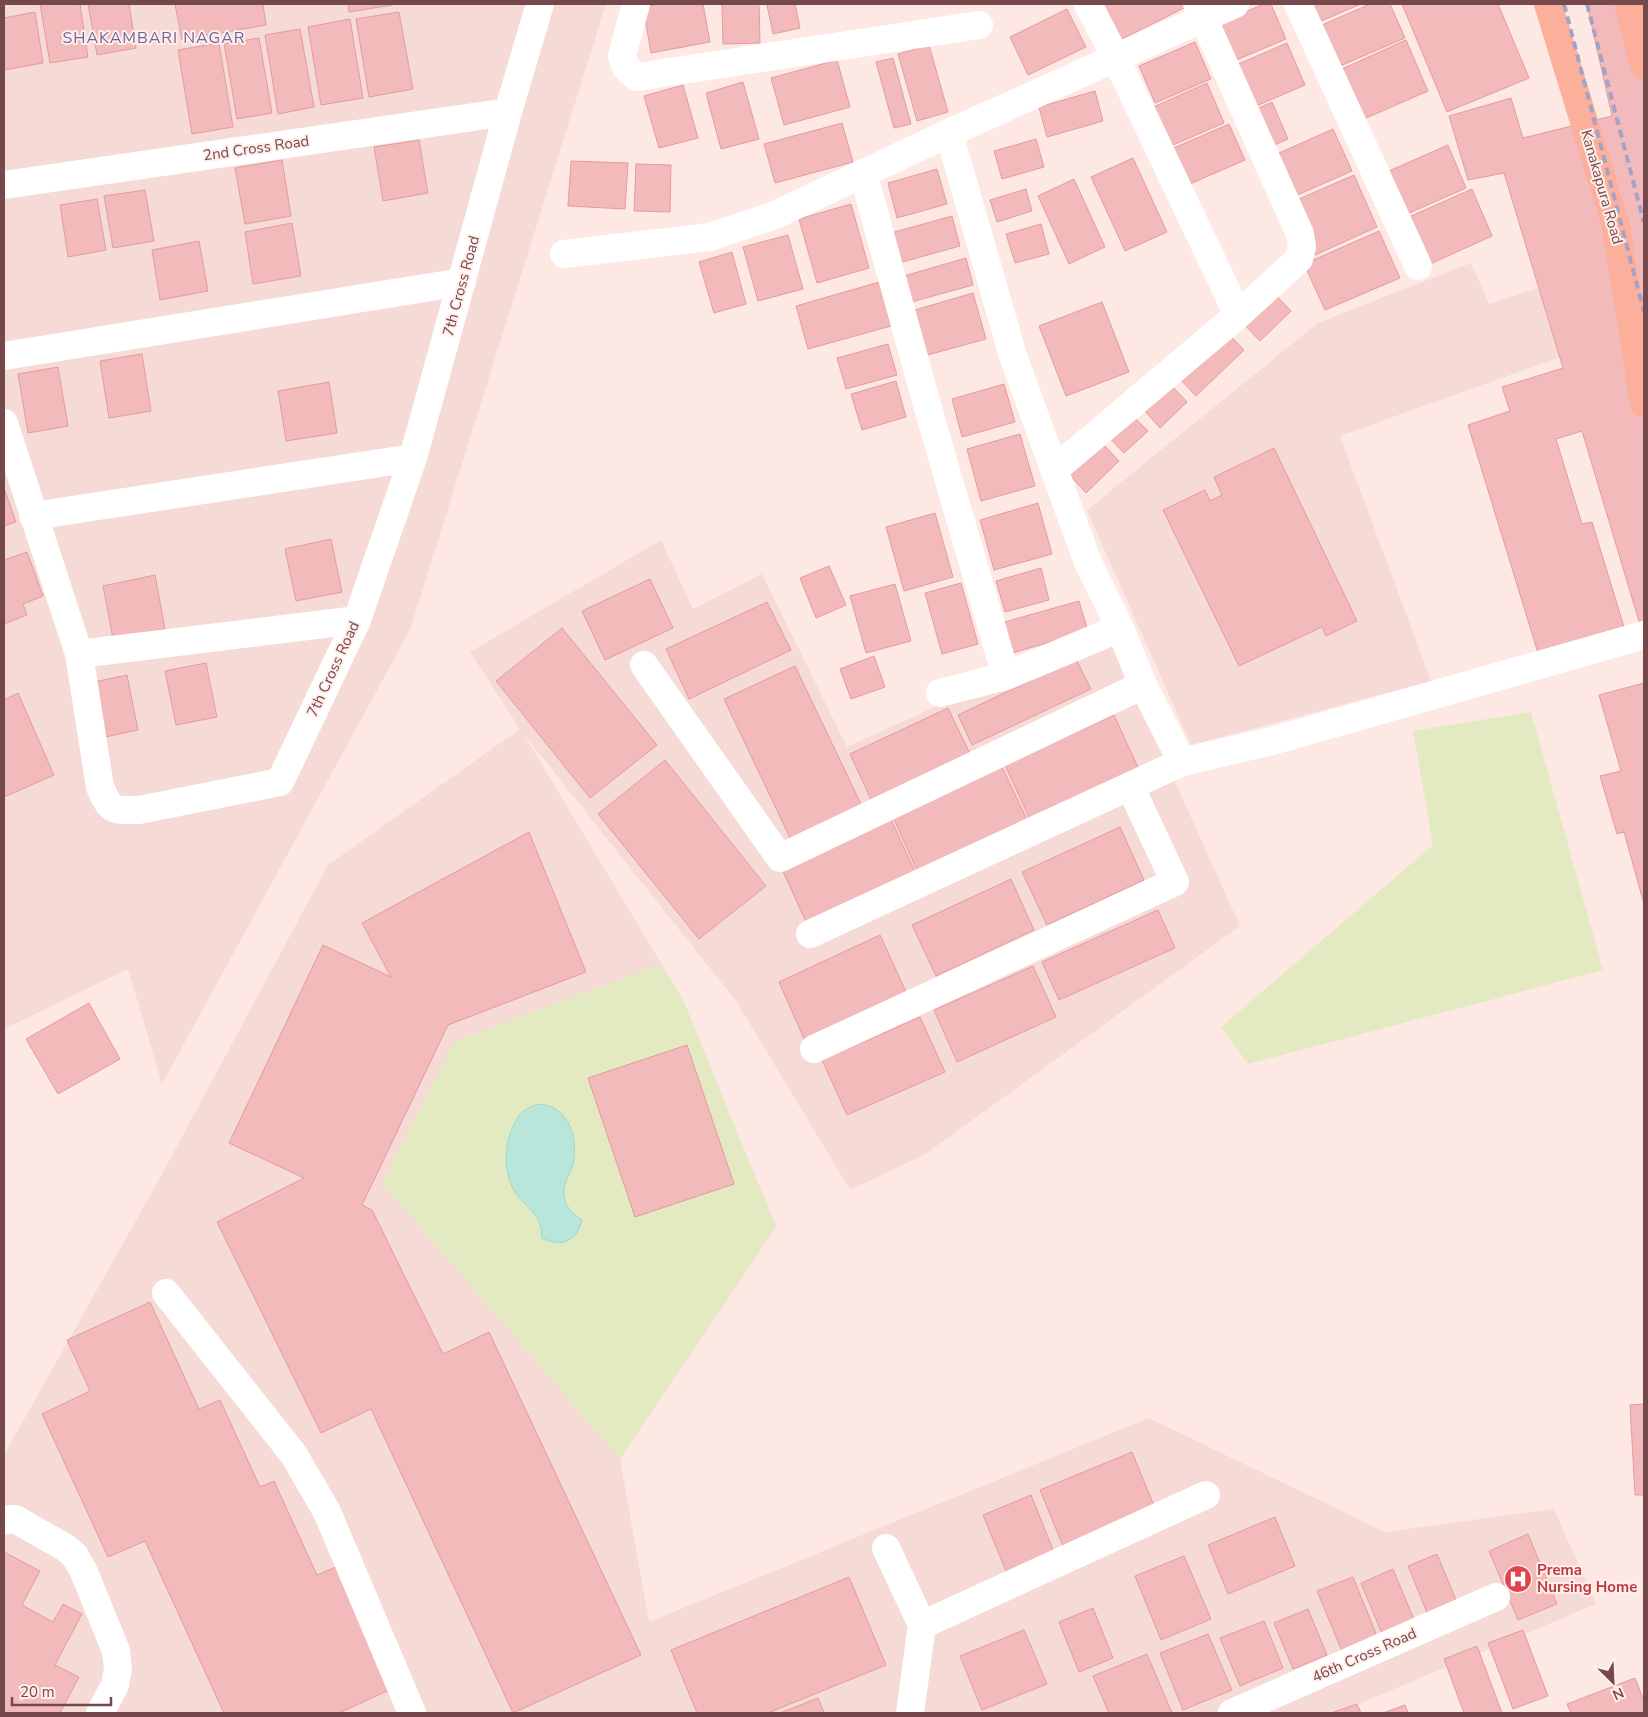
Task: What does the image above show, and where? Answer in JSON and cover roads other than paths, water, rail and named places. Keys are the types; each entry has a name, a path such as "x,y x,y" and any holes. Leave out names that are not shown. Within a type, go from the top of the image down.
{"main road":[{"name":"Kanakapura Road","path":"1548,4 1616,226 1644,404"},
{"path":"1628,4 1644,66"}],"street":[{"name":"7th Cross Road","path":"4,423 79,654 100,787 108,805 118,810 138,810 280,782 357,620 413,458 508,112 540,4"},
{"path":"636,4 622,56 626,68 637,77 979,25"},
{"path":"1088,4 1116,58 1238,315"},
{"path":"564,254 710,237 775,215 949,133 1116,58 1200,12 1236,4"},
{"path":"1298,4 1418,266"},
{"path":"1054,470 1238,315 1299,259 1302,247 1300,234 1200,12"},
{"name":"2nd Cross Road","path":"4,185 508,112"},
{"path":"949,133 1013,356 1086,560 1120,628 1143,685 1182,762"},
{"path":"863,174 1006,676"},
{"path":"4,356 462,282"},
{"path":"33,516 413,458"},
{"path":"79,654 357,620"},
{"path":"940,693 1006,676 1120,628"},
{"path":"810,934 1182,762 1281,738 1644,635"},
{"path":"644,665 780,858 1143,685"},
{"path":"814,1049 1175,882 1130,786"},
{"path":"166,1293 294,1455 310,1480 327,1512 412,1713"},
{"path":"922,1625 1206,1495"},
{"path":"4,1520 15,1519 66,1548 75,1556 84,1572 116,1651 118,1669 115,1684 100,1713"},
{"path":"886,1548 922,1625 910,1713"},
{"name":"46th Cross Road","path":"1232,1713 1496,1597"}],"water":[{"path":"539,1104 557,1110 569,1124 573,1133 573,1163 565,1183 564,1196 570,1210 582,1220 576,1233 568,1241 556,1242 542,1238 539,1222 517,1195 509,1177 506,1157 509,1138 514,1124 525,1110"}],"railway":[{"path":"1564,4 1644,312"},
{"path":"1587,4 1644,223"}],"place":[{"name":"Prema Nursing Home","path":"1518,1579"}],"district":[{"name":"SHAKAMBARI NAGAR","path":"154,38"}]}
